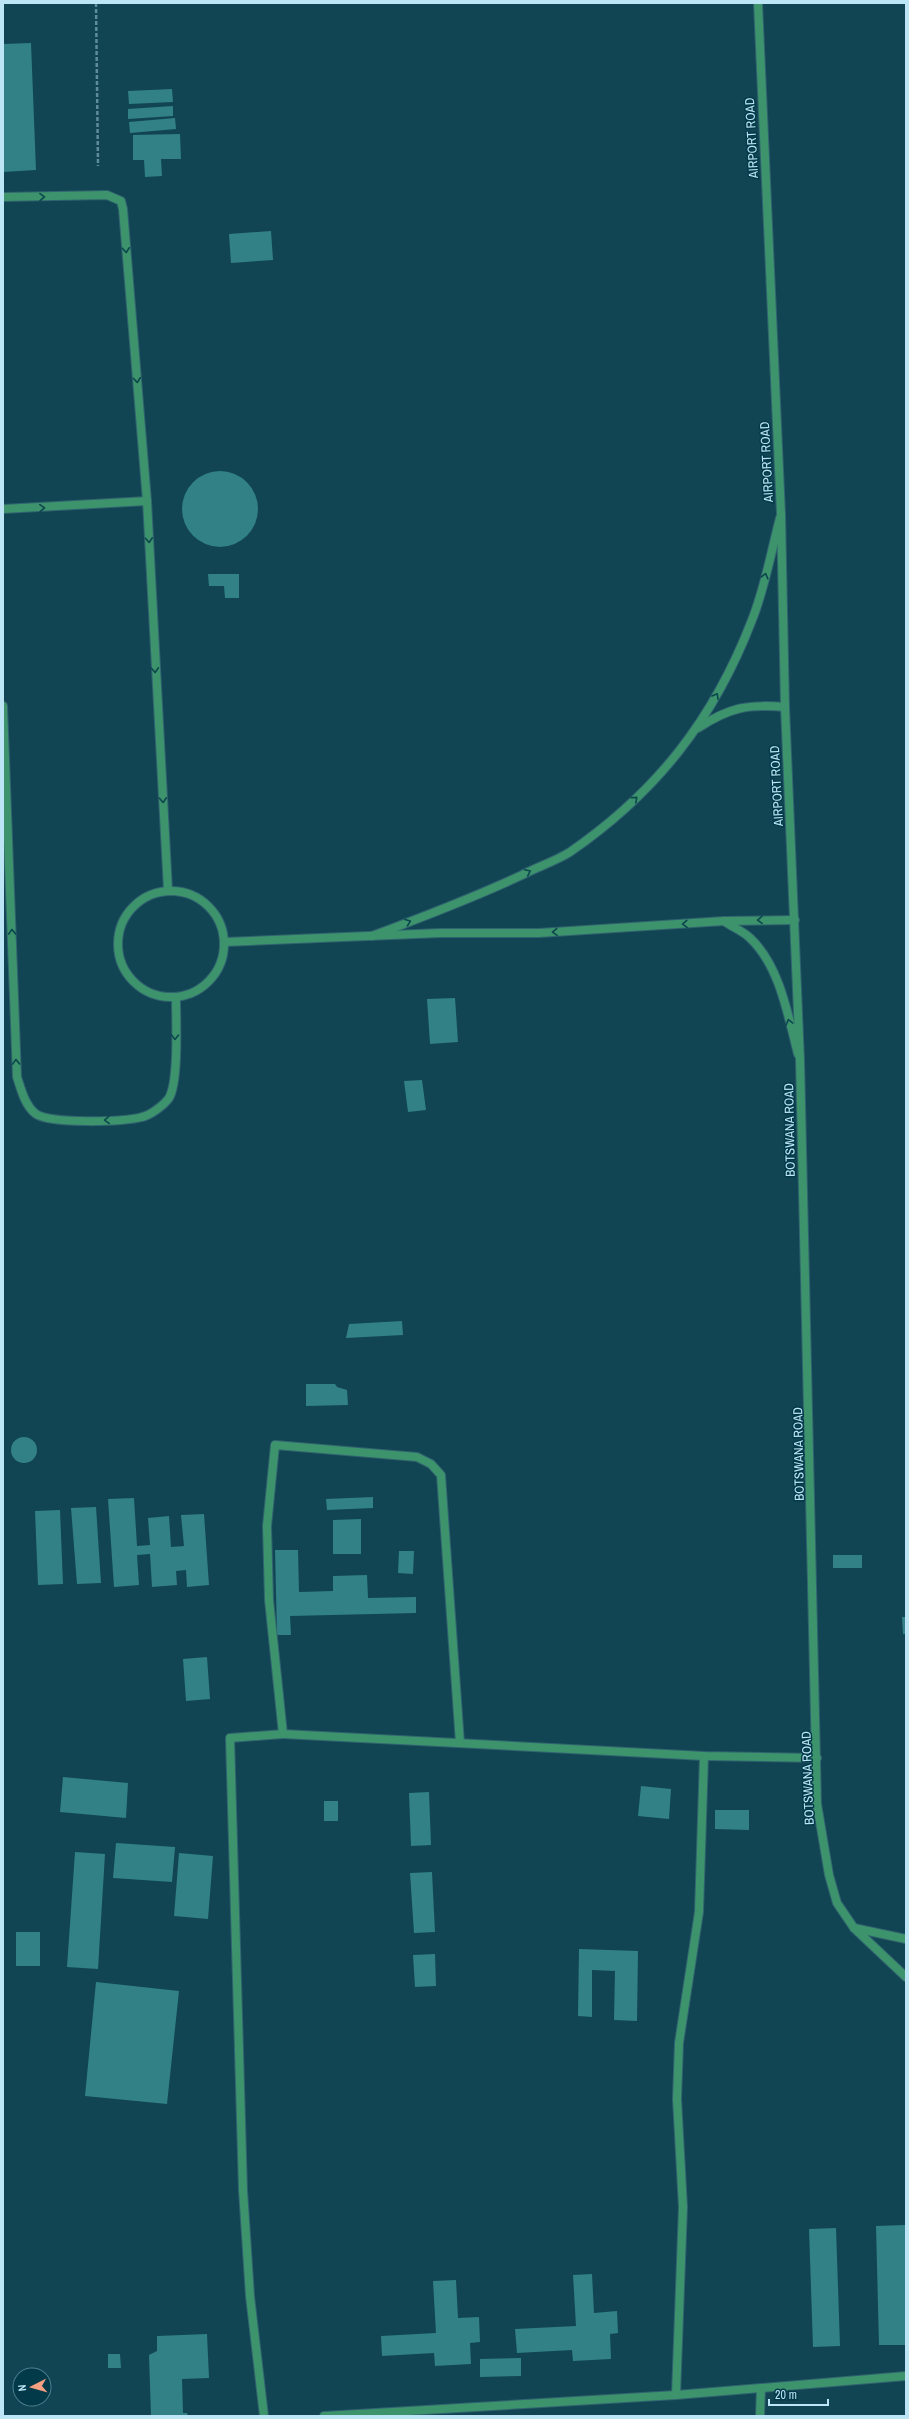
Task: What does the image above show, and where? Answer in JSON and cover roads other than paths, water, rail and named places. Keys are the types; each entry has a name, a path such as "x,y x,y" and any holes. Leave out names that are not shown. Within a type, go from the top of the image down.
{"street":[{"name":"AIRPORT ROAD","path":"758,3 781,514 785,707 795,920"},
{"path":"3,197 107,195 121,201 147,501 168,890"},
{"path":"3,509 147,501"},
{"path":"372,936 472,898 568,852 619,814 655,782 696,729 730,669 753,620 781,514"},
{"path":"696,729 718,715 737,708 755,705 785,707"},
{"path":"3,706 17,1077 27,1104 36,1114 48,1119 78,1121 143,1117 158,1108 169,1098 174,1084 176,998"},
{"path":"168,890 185,892 213,910 221,925 224,942 224,955 212,979 202,989 189,995 176,998 157,996 136,984 127,975 119,958 117,939 122,920 134,905 150,894 168,890"},
{"path":"224,942 372,936 539,933 724,921 795,920"},
{"name":"BOTSWANA ROAD","path":"795,920 800,1060 817,1804 829,1875 838,1903 854,1928 906,1977"},
{"path":"724,921 750,938 761,952 774,976 800,1060"},
{"path":"283,1734 269,1593 267,1526 274,1445 417,1457 431,1464 441,1476 460,1743"},
{"path":"264,2416 250,2296 243,2190 230,1738 283,1734 704,1756 817,1758"},
{"path":"676,2395 683,2207 677,2099 679,2043 699,1912 704,1756"},
{"path":"854,1928 906,1939"},
{"path":"324,2416 676,2395 906,2376"},
{"path":"760,2416 761,2388"}]}
